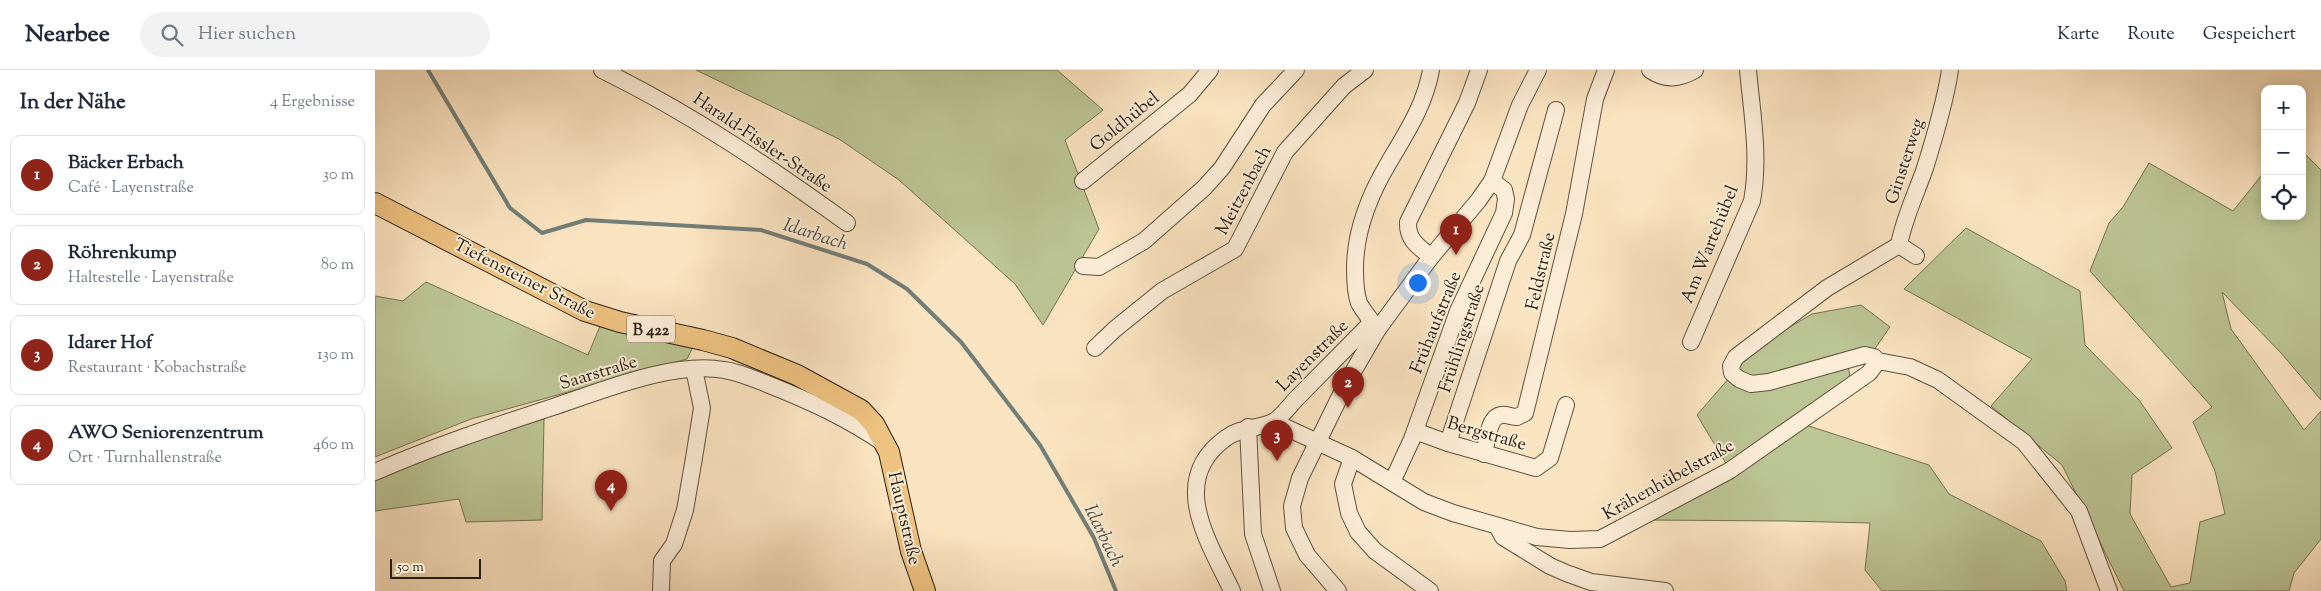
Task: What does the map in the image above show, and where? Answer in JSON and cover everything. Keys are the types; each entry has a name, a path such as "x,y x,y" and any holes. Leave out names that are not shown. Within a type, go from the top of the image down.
{"main road":[{"name":"Tiefensteiner Straße","path":"375,203 600,317 722,346 797,375 861,410 874,424 887,445"},
{"name":"Hauptstraße","path":"887,445 894,469 911,551 925,591"}],"street":[{"name":"Harald-Fissler-Straße","path":"602,70 663,100 719,134 847,223"},
{"name":"Goldhübel","path":"1083,181 1190,94 1210,70"},
{"path":"1083,266 1099,266 1144,241 1204,188 1222,168 1263,105 1296,70"},
{"name":"Meitzenbach","path":"1095,348 1115,329 1162,291 1235,249 1285,152 1344,86 1365,70"},
{"path":"1375,325 1359,304 1355,287 1355,250 1360,226 1387,165 1414,122 1429,83 1431,70"},
{"path":"1431,257 1407,233 1408,222 1463,112 1479,70"},
{"name":"Layenstraße","path":"1274,422 1375,325 1478,201 1492,181 1520,105 1538,70"},
{"name":"Feldstraße","path":"1484,454 1491,425 1495,418 1502,415 1517,417 1525,413 1574,214 1595,99 1606,70"},
{"path":"1650,70 1659,76 1672,79 1695,70"},
{"name":"Am Wartehübel","path":"1691,342 1752,201 1756,177 1755,144 1748,70"},
{"name":"Ginsterweg","path":"1899,245 1902,229 1927,159 1948,87 1950,70"},
{"name":"Frühlingstraße","path":"1448,443 1508,261 1522,235 1556,110"},
{"name":"Frühaufstraße","path":"1392,482 1415,431 1458,311 1505,213 1506,199 1504,190 1492,181"},
{"path":"1495,232 1516,246"},
{"path":"1916,256 1899,245 1827,288 1736,357 1731,366 1732,373 1739,380 1751,384 1769,382 1865,355 1874,357 1878,361 1910,367 1938,380 2024,442 2079,511 2109,591"},
{"name":"Layenstraße","path":"1339,591 1307,555 1299,542 1292,515 1294,494 1317,442 1375,325"},
{"name":"Krähenhübelstraße","path":"1317,442 1352,458 1424,502 1537,537 1570,540 1600,539 1729,471 1869,373 1878,361"},
{"path":"661,591 662,561 674,544 685,510 694,458 701,408 694,369"},
{"name":"Saarstraße","path":"375,472 504,423 587,396 665,373 694,369 726,370 794,394 844,417 887,445"},
{"name":"Bergstraße","path":"1415,431 1448,443 1536,468 1550,458 1566,404"},
{"path":"1232,591 1205,538 1195,496 1199,468 1214,448 1227,436 1248,428 1274,422 1317,442"},
{"path":"1248,428 1253,534 1273,591"},
{"path":"1352,458 1343,484 1349,513 1358,532 1375,551 1430,591"},
{"path":"1497,526 1503,537 1550,566 1566,573 1591,582 1665,591"}],"green space":[{"path":"696,70 1057,70 1103,110 1065,140 1099,229 1043,325 1015,284 899,180 839,139"},
{"path":"2306,155 2321,170 2321,400 2281,353 2222,292 2231,329 2304,430 2321,411 2321,539 2294,573 2289,591 2124,591 2062,465 1991,406 2032,359 1904,289 1966,228 2080,291 2085,345 2139,400 2172,448 2132,475 2130,514 2171,587 2190,583 2200,522 2225,514 2215,471 2193,422 2212,407 2090,271 2109,223 2123,207 2149,163 2233,211 2261,176 2261,220 2306,220"},
{"path":"426,282 588,355 600,326 693,347 687,359 471,419 375,457 375,296 403,301"},
{"path":"1861,305 1890,327 1874,350 1769,378 1740,375 1738,364 1744,354 1812,314"},
{"path":"1848,364 1850,378 1727,465 1697,415 1729,378 1746,389"},
{"path":"544,419 542,520 466,522 459,499 375,511 375,477 467,440"},
{"path":"1806,425 1929,465 1949,494 2041,541 2065,581 2067,591 1882,591 1865,570 1870,523 1646,520 1731,479"}],"waterway":[{"name":"Idarbach","path":"428,70 510,208 542,233 586,220 761,230 867,264 907,289 961,342 1040,445 1094,538 1116,591"}],"place":[{"name":"Bäcker Erbach","path":"1456,255"},
{"name":"Röhrenkump","path":"1348,408"},
{"name":"Idarer Hof","path":"1277,461"},
{"name":"AWO Seniorenzentrum","path":"611,511"}]}
